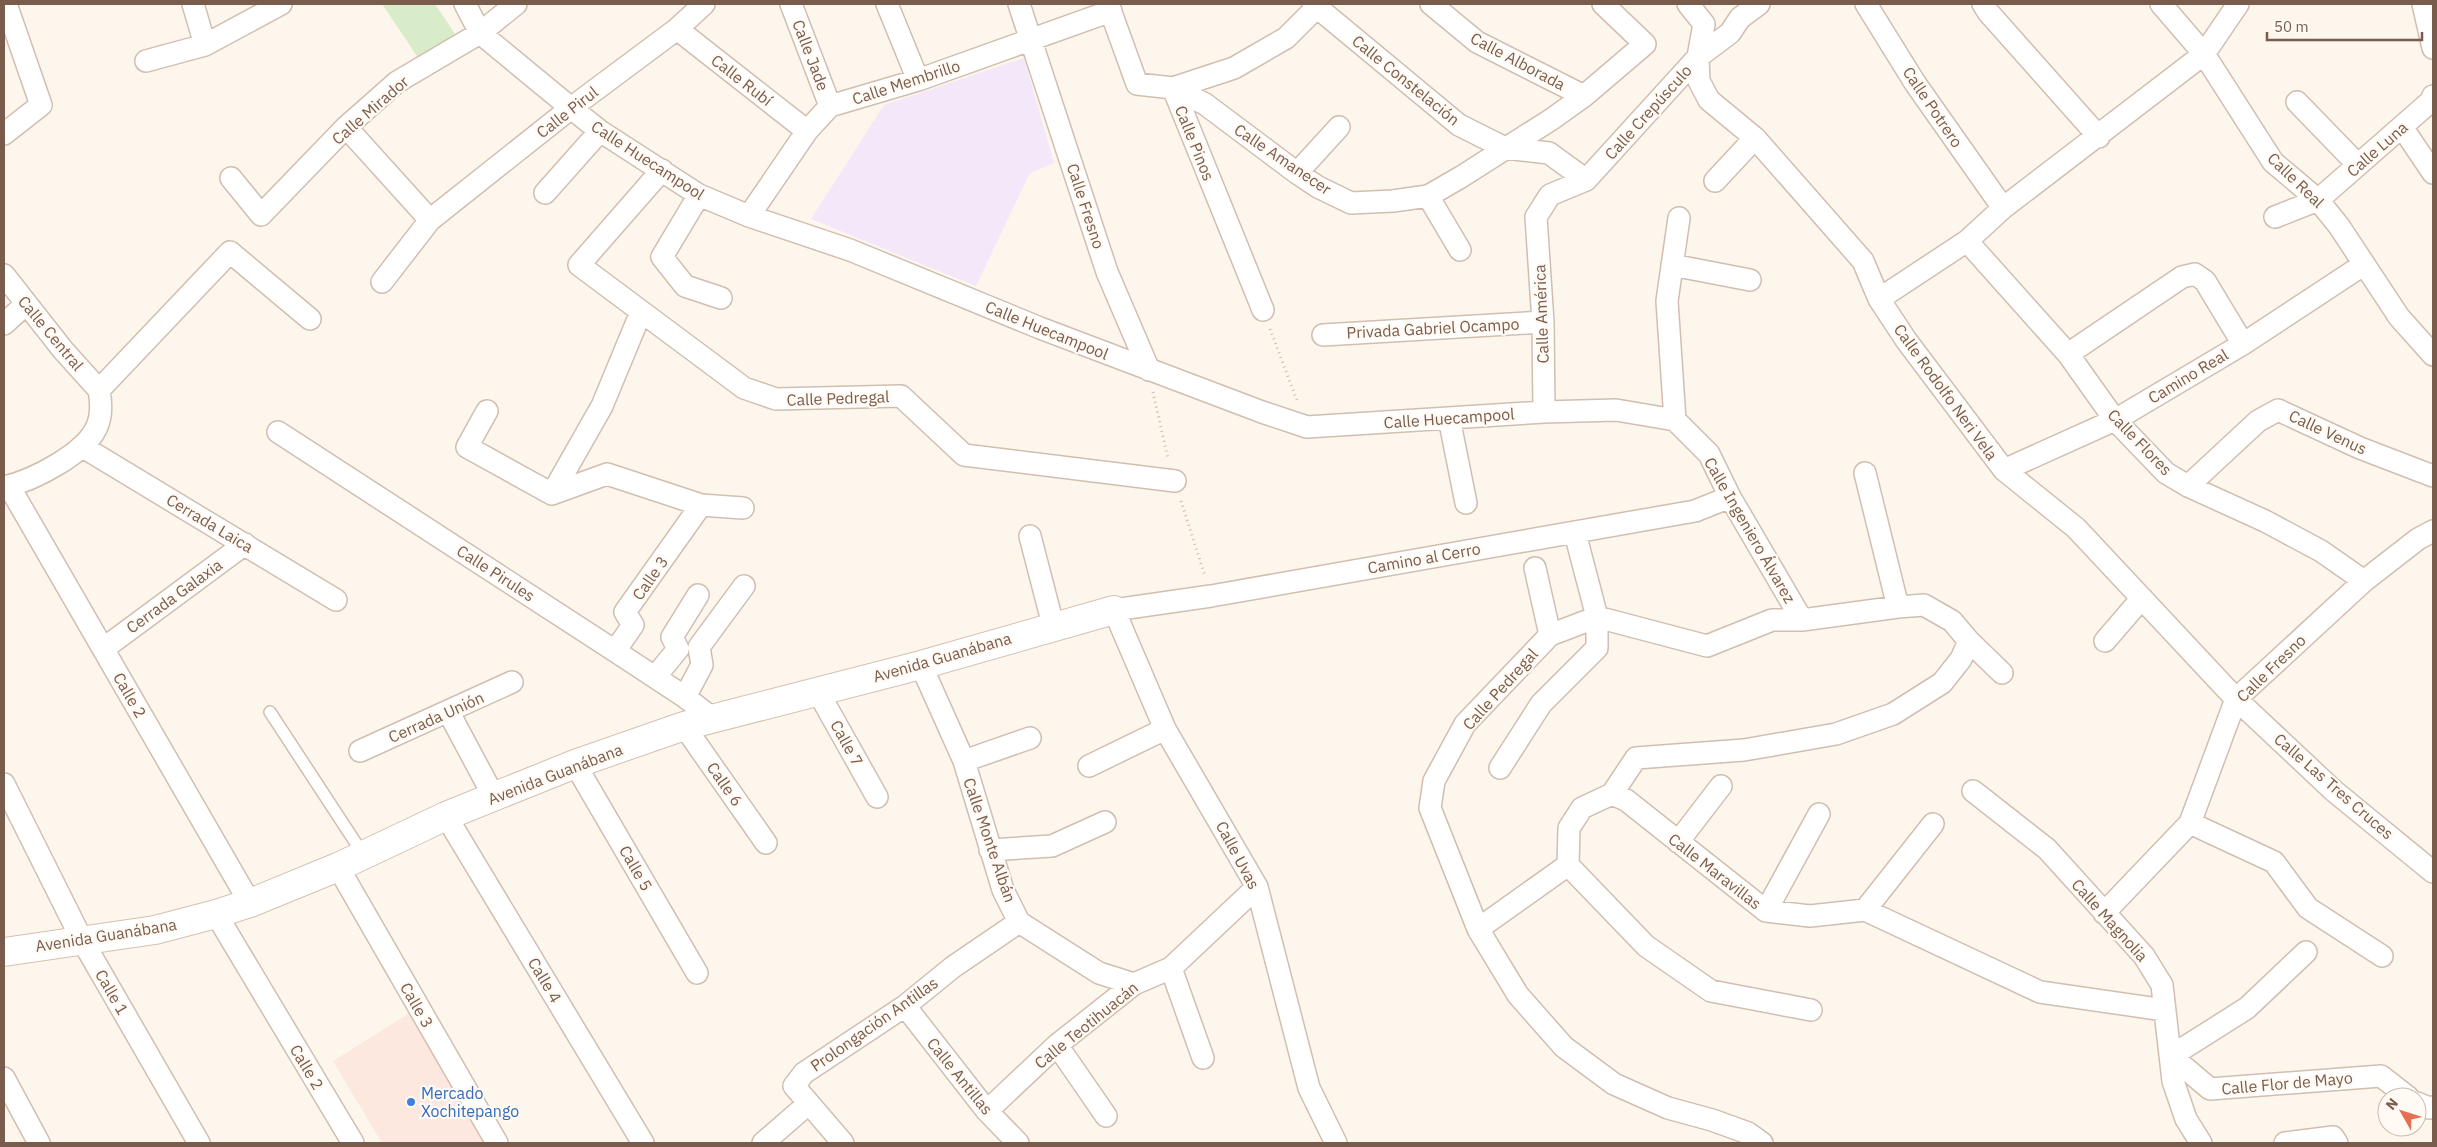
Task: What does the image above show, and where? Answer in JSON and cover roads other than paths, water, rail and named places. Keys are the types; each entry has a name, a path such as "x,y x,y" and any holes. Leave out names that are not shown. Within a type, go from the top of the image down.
{"street":[{"path":"4,134 40,105 6,4"},
{"path":"193,4 205,45"},
{"path":"146,61 205,45 281,4"},
{"path":"465,4 480,32"},
{"name":"Calle Mirador","path":"231,178 262,216 346,127 397,82 480,32 516,4"},
{"name":"Calle Pirul","path":"382,282 430,220 571,108 678,29 704,4"},
{"name":"Calle Jade","path":"791,4 830,106"},
{"path":"887,4 918,80"},
{"name":"Calle Fresno","path":"1019,4 1107,272 1149,370"},
{"name":"Calle Alborada","path":"1431,4 1477,42 1584,96"},
{"name":"Calle Amanecer","path":"1173,88 1205,104 1318,187 1351,203 1393,201 1428,196 1552,119 1584,96 1644,44 1603,4"},
{"name":"Calle Rodolfo Neri Vela","path":"1688,4 1704,24 1698,57 1700,80 1709,100 1755,138 1863,261 1879,299 1906,340 2004,470 2076,528 2236,699"},
{"name":"Calle Crepúsculo","path":"1536,217 1550,195 1586,180 1698,57 1730,32 1740,18 1758,4"},
{"name":"Calle Potrero","path":"1866,4 1916,83 2004,208"},
{"path":"1983,4 2099,137"},
{"name":"Calle Real","path":"2161,4 2204,54 2272,162 2318,200 2339,226 2399,317 2433,355"},
{"path":"1879,299 1967,240 2004,208 2099,137 2204,54 2238,4"},
{"path":"2423,4 2433,48"},
{"path":"1173,88 1234,68 1286,38 1316,5"},
{"name":"Calle Constelación","path":"1316,5 1459,125 1506,148 1550,153 1586,180"},
{"name":"Calle Membrillo","path":"749,216 807,131 830,106 918,80 1110,7"},
{"name":"Calle Pinos","path":"1110,7 1137,84 1173,88 1263,310"},
{"name":"Calle Rubí","path":"678,29 807,131"},
{"name":"Calle Huecampool","path":"480,32 600,131 699,195 749,216 850,250 1040,328 1149,370 1307,427 1544,412 1616,410 1675,420"},
{"name":"Calle Luna","path":"2275,217 2318,200 2431,101 2433,96"},
{"path":"2297,102 2358,165"},
{"path":"346,127 430,220"},
{"path":"1297,173 1339,127"},
{"path":"2402,127 2433,173"},
{"path":"544,193 600,131"},
{"path":"1714,181 1755,138"},
{"name":"Calle Pedregal","path":"662,170 579,265 744,388 776,400 901,396 964,455 1175,481"},
{"path":"699,195 662,257 685,286 721,298"},
{"path":"1428,196 1460,250"},
{"name":"Calle América","path":"1536,217 1543,322 1544,412"},
{"path":"1675,420 1667,301 1679,218"},
{"name":"Calle Flores","path":"1967,240 2068,354 2115,420 2166,473 2188,486 2265,521 2321,550 2364,582"},
{"path":"6,487 50,468 83,447 98,425 102,404 99,390 230,252 310,318"},
{"path":"1672,265 1750,280"},
{"name":"Camino Real","path":"2004,470 2115,420 2243,344 2363,265"},
{"path":"2068,354 2182,277 2195,274 2205,281 2243,344"},
{"name":"Calle Central","path":"4,275 26,304 99,390"},
{"path":"4,324 26,304"},
{"path":"552,494 602,406 641,312"},
{"name":"Privada Gabriel Ocampo","path":"1323,335 1543,322"},
{"name":"Calle Venus","path":"2188,486 2258,421 2278,410 2360,448 2433,476"},
{"path":"487,411 467,447 552,494 607,474 701,506 742,508"},
{"path":"1449,418 1466,503"},
{"name":"Calle Ingeniero Álvarez","path":"1675,420 1709,454 1730,497 1802,620"},
{"name":"Calle Pirules","path":"278,432 615,650 685,697 712,718"},
{"name":"Cerrada Laica","path":"83,447 336,600"},
{"path":"1865,473 1898,607"},
{"name":"Calle 2","path":"6,487 103,649 250,904"},
{"name":"Camino al Cerro","path":"1114,610 1211,596 1695,511 1730,497"},
{"name":"Calle 3","path":"615,650 633,625 625,612 701,506"},
{"name":"Calle Fresno","path":"2104,913 2190,823 2236,699 2364,582 2418,539 2433,531"},
{"path":"1500,768 1541,704 1596,648 1597,617 1575,533"},
{"path":"1030,536 1053,626"},
{"name":"Cerrada Galaxia","path":"103,649 245,544"},
{"path":"1535,568 1550,634"},
{"path":"685,697 702,665 699,647 744,586"},
{"path":"655,677 678,649 672,637 698,595"},
{"path":"2105,641 2142,598"},
{"path":"1597,617 1707,646 1772,620 1802,620 1898,607 1924,606 1952,622 1969,642 2002,673"},
{"name":"Avenida Guanábana","path":"4,952 155,930 250,904 338,867 446,816 575,764 684,726 921,664 1114,610"},
{"name":"Calle Uvas","path":"1114,610 1165,729 1256,887 1309,1088 1336,1143"},
{"name":"Calle Pedregal","path":"1597,617 1550,634 1465,724 1434,780 1430,808 1478,929 1518,995 1564,1046 1614,1084 1668,1108 1712,1120 1749,1140"},
{"path":"1811,1010 1711,991 1646,946 1568,865 1570,828 1582,808 1612,794 1636,758 1744,750 1836,734 1893,714 1942,683 1961,659 1969,642"},
{"name":"Calle Monte Albán","path":"921,664 964,761 1003,890 1019,922 1099,973 1134,984"},
{"name":"Cerrada Unión","path":"360,751 512,682"},
{"name":"Calle 7","path":"817,690 877,797"},
{"name":"Calle Las Tres Cruces","path":"2236,699 2334,791 2433,872"},
{"path":"448,711 494,797"},
{"name":"Calle 6","path":"684,726 766,843"},
{"path":"1090,766 1165,729"},
{"path":"964,761 1030,738"},
{"name":"Calle 5","path":"575,764 697,973"},
{"name":"Calle 1","path":"4,784 82,940 199,1143"},
{"path":"1678,842 1721,786"},
{"name":"Calle Magnolia","path":"1973,791 2047,849 2144,956 2162,985 2173,1081 2186,1119 2201,1143"},
{"name":"Calle Maravillas","path":"1612,794 1626,800 1766,911 1810,916 1865,910"},
{"path":"1766,911 1819,814"},
{"name":"Calle 4","path":"446,816 643,1143"},
{"path":"990,850 1052,846 1105,822"},
{"path":"2190,823 2274,862 2308,908 2382,956"},
{"path":"1933,824 1865,910 2040,992 2164,1010"},
{"path":"1478,929 1568,865"},
{"name":"Calle 3","path":"338,867 497,1143"},
{"name":"Calle Teotihuacán","path":"987,1111 1057,1045 1134,984 1171,968 1256,887"},
{"name":"Calle 2","path":"216,914 353,1143"},
{"name":"Prolongación Antillas","path":"843,1143 794,1086 804,1073 905,1006 954,967 1019,922"},
{"path":"2171,1056 2246,1008 2306,952"},
{"path":"1171,968 1203,1058"},
{"name":"Calle Antillas","path":"905,1006 987,1111 1018,1143"},
{"path":"1057,1045 1106,1116"},
{"name":"Calle Flor de Mayo","path":"2171,1056 2210,1089 2382,1076 2396,1087"},
{"path":"4,1078 39,1143"},
{"path":"762,1143 808,1104"},
{"path":"2285,1143 2335,1140"}],"lane":[{"path":"270,712 363,854"}],"place":[{"name":"Mercado Xochitepango","path":"411,1102"}]}
